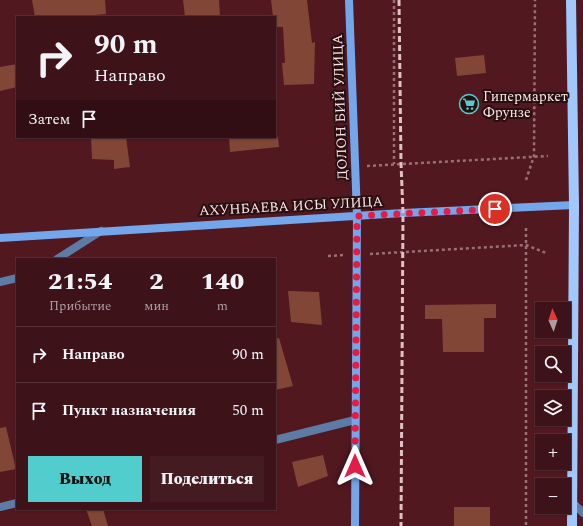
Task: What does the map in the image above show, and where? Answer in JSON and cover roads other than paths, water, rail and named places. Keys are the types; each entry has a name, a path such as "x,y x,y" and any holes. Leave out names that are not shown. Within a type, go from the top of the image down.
{"main road":[{"path":"571,0 578,205 572,526"}],"street":[{"name":"ДОЛОН БИЙ УЛИЦА","path":"349,0 357,216 355,526"},
{"name":"АХУНБАЕВА ИСЫ УЛИЦА","path":"0,238 357,216 578,205"},
{"path":"59,258 101,231"},
{"path":"0,282 16,278"},
{"path":"276,440 355,420"},
{"path":"572,502 583,513"},
{"path":"0,507 16,503"}],"railway":[{"path":"399,0 403,213 401,526"}],"place":[{"name":"Гипермаркет Фрунзе","path":"469,104"}]}
